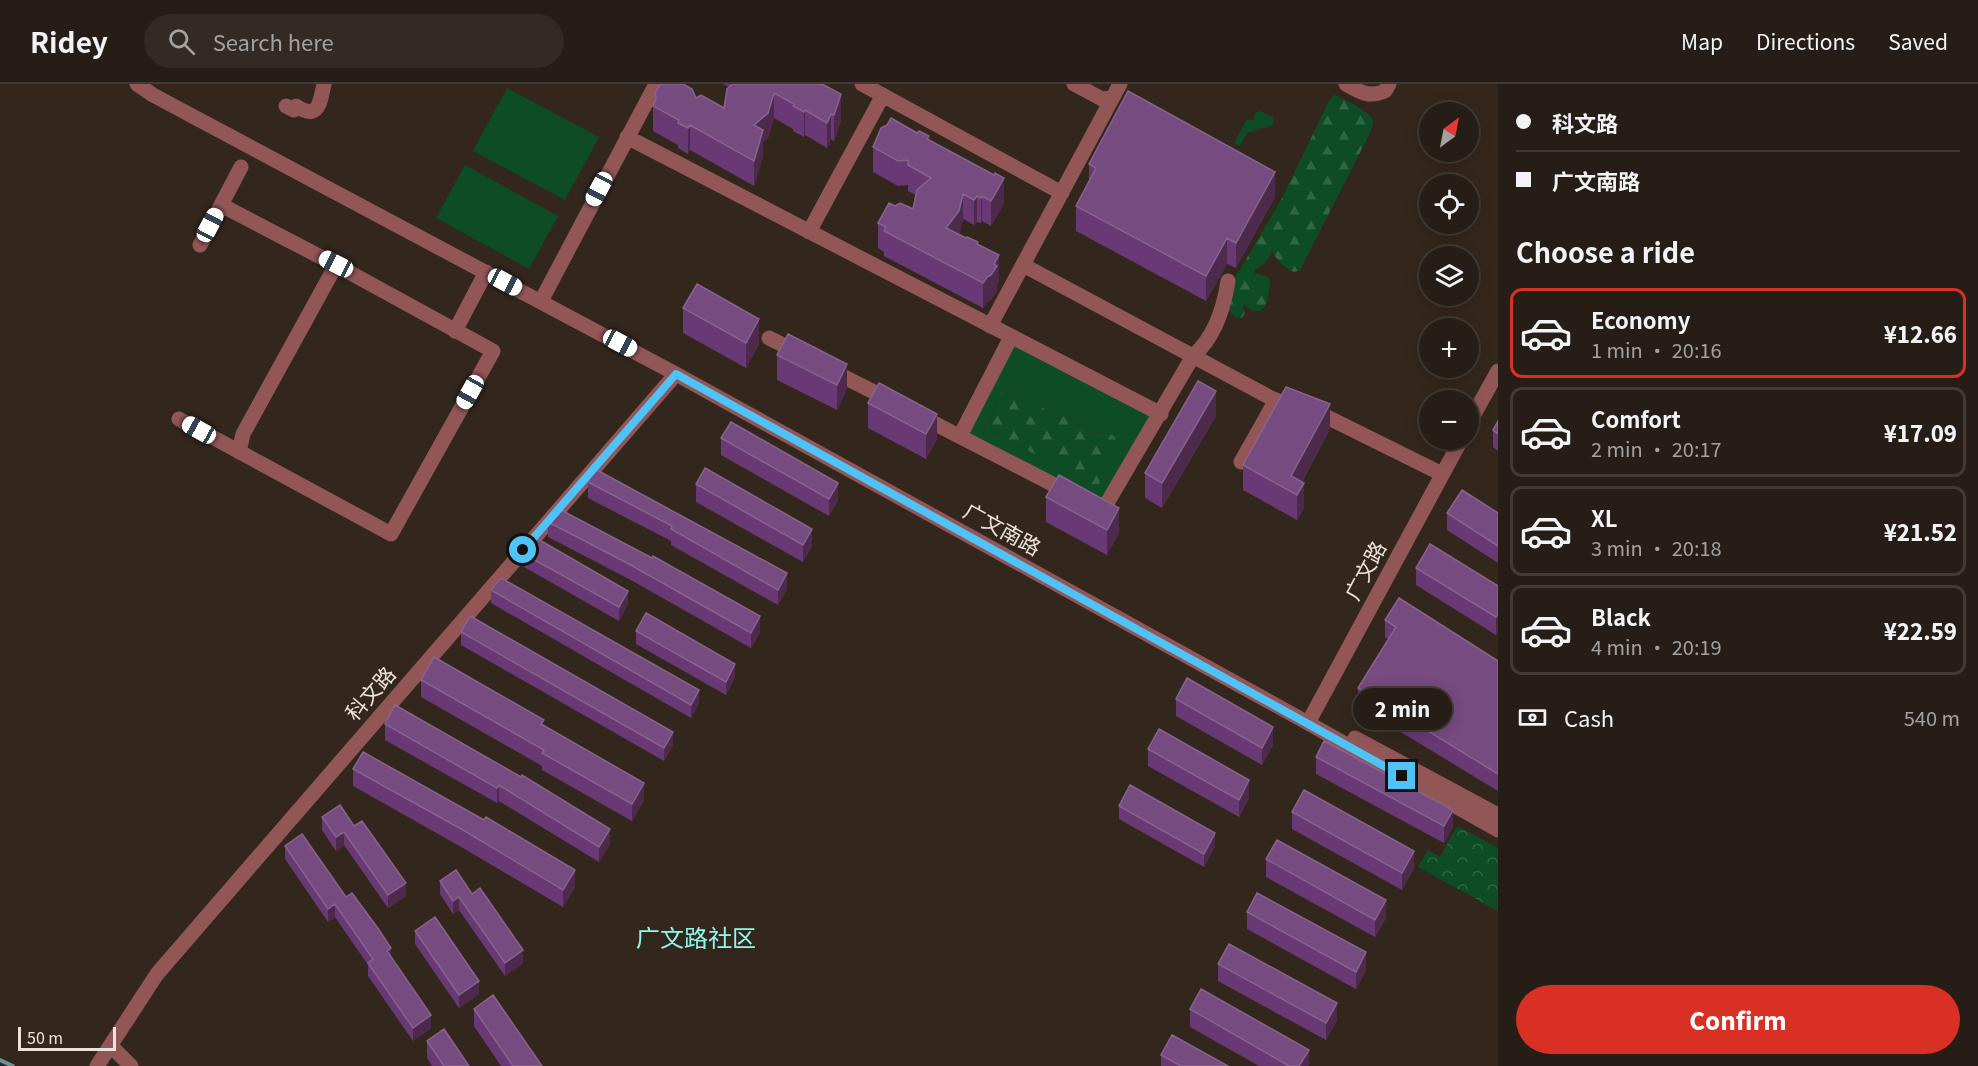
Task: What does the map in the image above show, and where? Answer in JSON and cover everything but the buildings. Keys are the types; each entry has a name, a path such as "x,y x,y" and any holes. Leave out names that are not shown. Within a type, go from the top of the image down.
{"street":[{"name":"广文南路","path":"137,84 153,95 676,374 1498,830"},
{"path":"286,106 294,110 296,106 305,112 311,112 321,101 324,84"},
{"path":"541,301 656,84"},
{"path":"862,84 1062,193"},
{"path":"1074,84 1102,99 1112,98"},
{"path":"990,326 1120,84"},
{"path":"1346,84 1370,95 1385,91 1389,84"},
{"path":"809,232 883,95"},
{"path":"627,137 1161,414"},
{"path":"200,245 241,167"},
{"path":"179,419 391,534 493,351 336,264 221,205"},
{"path":"239,452 243,434 336,264"},
{"path":"1023,265 1276,400 1291,403 1324,416 1442,474"},
{"path":"455,331 486,272"},
{"path":"769,338 1103,510 1193,356 1200,350 1211,332 1224,299 1228,281"},
{"path":"960,436 1011,338"},
{"path":"1479,405 1498,371"},
{"name":"科文路","path":"96,1066 157,974 676,374"},
{"path":"1242,462 1276,400"},
{"name":"广文路","path":"1308,723 1455,450"},
{"name":"广文南路","path":"1308,723 1332,726 1498,815"},
{"path":"109,1048 131,1066"},
{"name":"科文路","path":"90,1066 109,1048"}],"green space":[{"path":"507,88 599,137 565,200 473,151"},
{"path":"1334,95 1355,105 1372,118 1370,133 1300,270 1294,272 1287,268 1272,251 1267,261 1255,270 1255,274 1267,276 1270,280 1264,308 1261,311 1252,311 1244,304 1245,313 1242,318 1235,317 1229,311 1236,276 1280,202"},
{"path":"1260,111 1274,118 1273,125 1247,133 1240,146 1234,143 1247,119 1253,120 1256,112"},
{"path":"465,165 558,216 529,269 436,218"},
{"path":"1018,345 1153,415 1105,502 969,437 966,430 1011,349","holes":["1004,388 1072,420 1092,432 1106,433 1091,485 992,431 990,418"]},
{"path":"1004,388 1092,432 1114,436 1117,442 1099,484 1091,485 992,431 990,418"},
{"path":"1457,826 1498,848 1498,911 1418,867 1428,850 1440,857"}],"waterway":[{"path":"0,1060 13,1066"}],"district":[{"name":"广文路社区","path":"696,939"}],"route":[{"path":"523,550 676,374 1402,776"}]}
